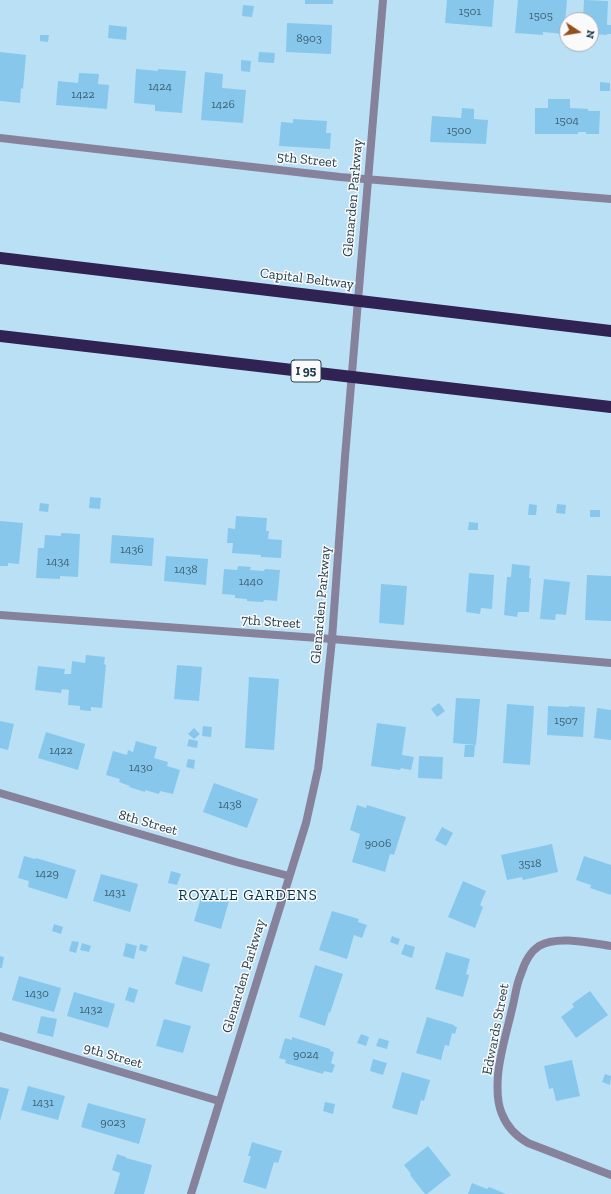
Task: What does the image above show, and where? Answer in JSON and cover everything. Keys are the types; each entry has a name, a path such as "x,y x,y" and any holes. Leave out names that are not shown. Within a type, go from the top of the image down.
{"highway":[{"name":"Capital Beltway","path":"0,258 611,331"},
{"name":"I 95","path":"0,336 611,407"}],"street":[{"name":"Glenarden Parkway","path":"191,1194 306,822 318,769 332,639 345,456 382,0"},
{"name":"5th Street","path":"0,138 368,179 611,199"},
{"name":"7th Street","path":"0,615 332,639 611,663"},
{"name":"8th Street","path":"0,793 289,876"},
{"name":"Edwards Street","path":"611,946 577,942 548,942 539,946 531,954 520,975 503,1048 498,1074 498,1086 502,1114 510,1129 518,1137 528,1143 611,1175"},
{"name":"9th Street","path":"0,1036 219,1101"}],"building":[{"path":"305,0 333,0 333,4 305,4"},
{"path":"447,0 494,0 492,27 445,23"},
{"path":"518,0 567,0 566,12 559,12 559,34 543,32 543,35 515,33"},
{"path":"584,0 608,1 607,25 611,25 611,34 599,34 599,12 583,12"},
{"path":"243,5 254,6 252,17 242,16"},
{"path":"287,23 332,25 331,54 286,52"},
{"path":"109,25 127,27 126,40 108,38"},
{"path":"40,35 49,35 48,42 40,41"},
{"path":"0,52 26,55 23,89 21,88 20,103 0,101"},
{"path":"259,52 275,53 274,63 258,62"},
{"path":"241,60 251,61 250,72 241,71"},
{"path":"136,69 186,71 182,113 155,111 155,105 134,103"},
{"path":"205,72 223,74 222,88 246,90 243,123 201,120"},
{"path":"79,73 99,74 98,84 109,85 107,109 56,105 58,81 78,83"},
{"path":"600,82 610,83 610,91 600,91"},
{"path":"548,99 570,99 570,108 600,111 599,134 586,134 586,132 578,132 578,134 535,134 535,108 548,108"},
{"path":"462,108 474,109 474,119 488,120 486,144 430,142 432,116 461,118"},
{"path":"293,119 327,121 326,133 331,133 330,149 279,146 281,122 293,123"},
{"path":"90,497 101,498 100,509 89,508"},
{"path":"40,503 49,504 48,512 39,511"},
{"path":"529,504 537,505 536,515 528,515"},
{"path":"557,504 566,505 565,514 556,513"},
{"path":"590,510 600,510 600,517 590,517"},
{"path":"236,516 267,518 266,531 269,531 268,539 282,540 281,558 232,553 233,543 227,543 228,528 235,529"},
{"path":"0,521 23,523 19,564 8,563 8,566 0,566"},
{"path":"469,522 478,523 478,530 468,530"},
{"path":"61,533 80,534 78,577 60,576 60,579 36,578 38,548 44,548 45,535 61,536"},
{"path":"112,535 154,538 152,566 110,563"},
{"path":"166,556 208,559 206,585 164,581"},
{"path":"512,564 530,566 529,578 531,578 529,612 518,612 517,617 504,615 507,577 511,577"},
{"path":"238,566 251,567 250,570 280,570 277,601 247,601 247,599 235,598 235,595 222,594 224,569 237,570"},
{"path":"469,573 494,575 492,609 481,608 480,614 466,612"},
{"path":"587,575 611,576 611,621 585,620"},
{"path":"544,579 570,582 566,615 556,614 555,620 540,619"},
{"path":"381,584 407,586 404,625 379,623"},
{"path":"86,655 105,657 104,664 106,665 102,708 91,707 91,711 80,710 80,706 68,705 69,690 62,689 61,693 35,690 38,666 65,669 64,674 71,674 72,661 85,663"},
{"path":"177,665 202,667 199,701 174,699"},
{"path":"249,677 279,679 274,750 245,748"},
{"path":"456,698 480,699 476,745 453,743"},
{"path":"439,703 445,711 437,717 431,709"},
{"path":"507,704 534,706 530,765 503,763"},
{"path":"548,706 585,707 583,737 547,735"},
{"path":"597,708 611,710 611,740 594,738"},
{"path":"0,721 14,724 8,750 0,748"},
{"path":"377,723 406,727 402,755 414,757 411,770 371,766"},
{"path":"203,726 212,727 211,737 202,736"},
{"path":"194,728 200,734 194,739 188,734"},
{"path":"46,732 85,744 78,770 38,758"},
{"path":"189,739 198,741 197,748 187,746"},
{"path":"136,741 157,747 154,758 168,762 167,766 180,770 173,794 160,791 159,794 145,790 145,792 119,782 120,779 106,775 113,751 127,755 128,750 133,752"},
{"path":"465,745 475,745 474,757 464,757"},
{"path":"419,756 443,757 442,779 418,778"},
{"path":"188,759 195,760 194,769 186,767"},
{"path":"214,783 258,799 247,828 203,812"},
{"path":"357,805 366,808 367,805 406,817 394,855 390,854 385,872 352,862 360,834 350,830"},
{"path":"442,827 453,833 446,846 435,840"},
{"path":"552,844 558,872 523,880 522,877 507,880 501,855"},
{"path":"24,856 76,870 67,899 28,887 29,881 18,878"},
{"path":"584,856 611,865 611,895 590,888 591,885 576,880"},
{"path":"171,871 181,874 177,885 168,883"},
{"path":"101,874 138,884 130,912 93,901"},
{"path":"463,881 486,891 480,905 483,907 475,928 448,917"},
{"path":"202,894 229,901 221,929 194,921"},
{"path":"332,911 359,919 358,922 367,925 362,938 354,935 347,959 319,950"},
{"path":"54,924 63,927 61,934 52,931"},
{"path":"392,936 400,939 398,945 390,942"},
{"path":"72,941 79,942 76,953 69,951"},
{"path":"82,943 91,946 89,952 80,950"},
{"path":"126,943 137,946 134,959 123,956"},
{"path":"140,944 148,946 146,952 139,950"},
{"path":"405,944 415,947 412,958 401,954"},
{"path":"446,952 470,959 466,974 469,975 463,997 435,989"},
{"path":"0,956 4,957 2,968 0,968"},
{"path":"183,956 210,964 202,992 175,984"},
{"path":"315,965 343,974 325,1026 299,1017"},
{"path":"19,976 61,988 54,1012 12,1000"},
{"path":"129,987 138,990 134,1003 125,1000"},
{"path":"590,991 608,1015 576,1038 561,1017 574,1007 572,1004"},
{"path":"74,992 115,1004 108,1028 67,1016"},
{"path":"41,1016 57,1019 53,1037 37,1033"},
{"path":"427,1017 457,1027 455,1034 452,1033 449,1046 445,1045 441,1060 416,1053"},
{"path":"164,1019 191,1026 183,1053 156,1046"},
{"path":"361,1034 369,1037 366,1046 357,1043"},
{"path":"292,1037 330,1049 330,1051 334,1052 331,1063 335,1065 332,1073 324,1071 323,1074 285,1063 286,1060 279,1058 285,1038 292,1040"},
{"path":"379,1038 389,1041 387,1049 376,1046"},
{"path":"373,1059 387,1063 383,1075 370,1071"},
{"path":"572,1060 580,1096 556,1101 553,1088 549,1089 544,1066"},
{"path":"402,1072 430,1080 424,1101 421,1100 417,1115 392,1108"},
{"path":"605,1074 611,1076 610,1085 602,1082"},
{"path":"28,1086 65,1096 58,1120 21,1110"},
{"path":"0,1087 9,1089 0,1121"},
{"path":"325,1102 335,1104 333,1114 323,1111"},
{"path":"88,1103 146,1119 139,1144 81,1127"},
{"path":"252,1142 282,1151 278,1163 274,1162 266,1189 243,1182 251,1156 248,1156"},
{"path":"428,1146 451,1175 425,1194 404,1165"},
{"path":"117,1154 152,1165 144,1194 114,1194 120,1173 112,1170"},
{"path":"472,1183 487,1189 489,1187 506,1194 468,1194"}],"district":[{"name":"ROYALE GARDENS","path":"248,896"}]}
